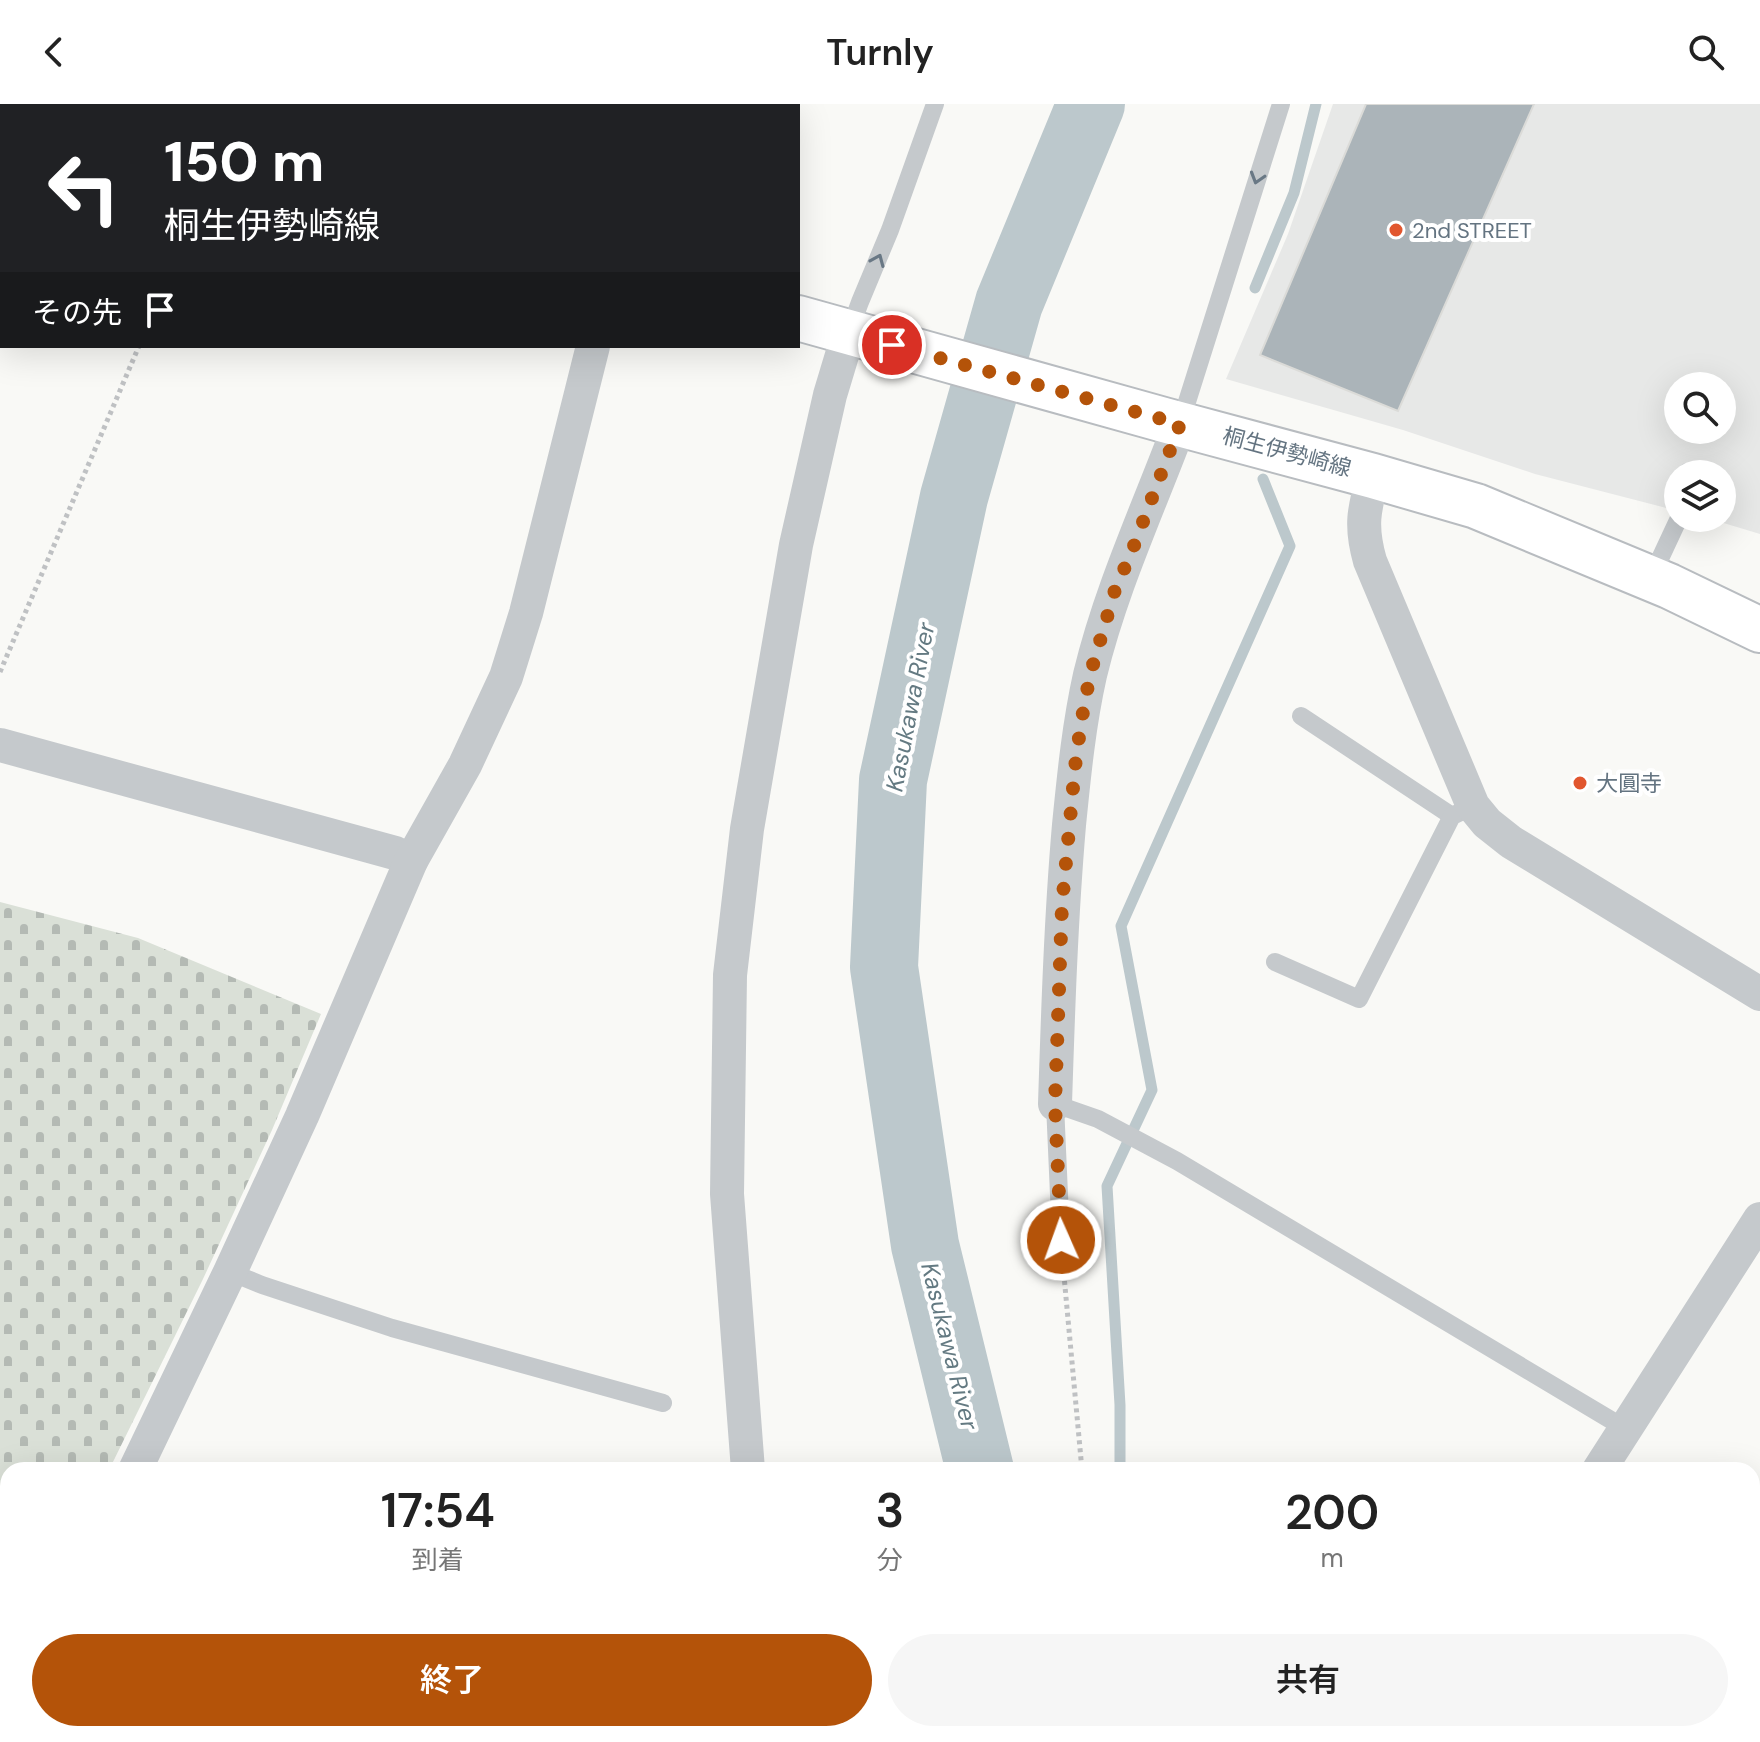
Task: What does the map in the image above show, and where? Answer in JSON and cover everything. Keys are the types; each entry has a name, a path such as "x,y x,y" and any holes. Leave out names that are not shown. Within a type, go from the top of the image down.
{"main road":[{"name":"桐生伊勢崎線","path":"800,319 1476,506 1651,578 1760,630"}],"street":[{"path":"747,1462 727,1194 730,975 747,829 796,545 830,395 855,334"},
{"path":"144,1462 302,1116 411,861 465,765 506,677 526,613 592,348"},
{"path":"1055,1104 1062,905 1081,723 1090,675 1115,590 1132,551 1172,422"},
{"path":"1373,476 1363,514 1363,538 1462,811 1487,823 1511,842 1760,994"},
{"path":"0,745 395,853 411,861"},
{"path":"1604,1462 1760,1219"}],"lane":[{"path":"855,334 860,302 890,230 935,104"},
{"path":"1172,422 1281,104"},
{"path":"1651,578 1674,532"},
{"path":"1275,962 1359,999 1462,811 1301,716"},
{"path":"1061,1240 1055,1104 1098,1119 1177,1161 1626,1429"},
{"path":"230,1272 392,1328 663,1403"}],"path":[{"path":"0,672 138,348"},
{"path":"1061,1240 1081,1462"}],"shaded area":[{"path":"1333,104 1760,104 1760,534 1736,527 1736,460 1664,460 1664,507 1535,474 1403,430 1226,379 1288,234"}],"green space":[{"path":"0,902 138,938 321,1014 272,1130 203,1279 113,1462 0,1462"}],"building":[{"name":"2nd STREET","path":"1366,104 1534,104 1398,411 1260,355"}],"waterway":[{"name":"Kasukawa River","path":"978,1462 925,1245 884,967 893,780 954,497 1009,303 1091,104"},
{"path":"1255,288 1294,193 1316,104"},
{"path":"1120,1462 1120,1405 1107,1186 1152,1090 1121,926 1290,546 1263,479"}],"place":[{"name":"2nd STREET","path":"1396,230"},
{"name":"大圓寺","path":"1580,783"}],"route":[{"path":"892,345 1180,424 1115,590 1090,675 1081,723 1062,905 1055,1104 1061,1240"}]}
